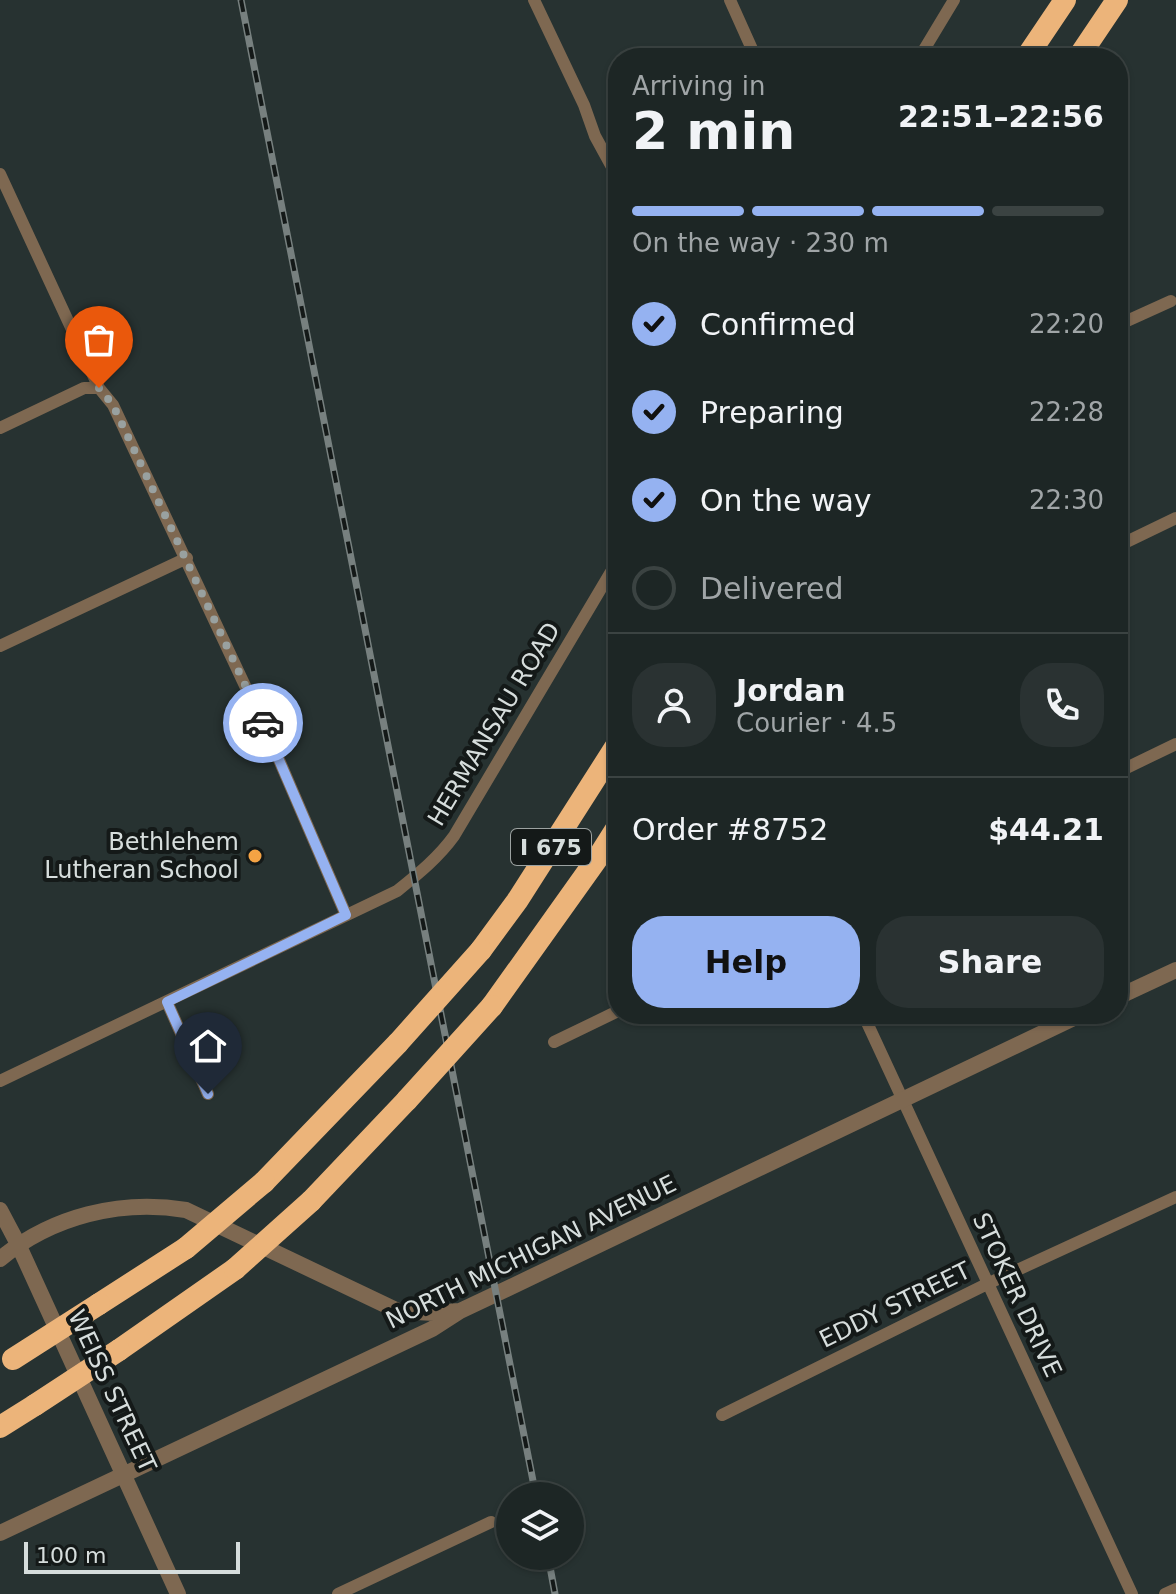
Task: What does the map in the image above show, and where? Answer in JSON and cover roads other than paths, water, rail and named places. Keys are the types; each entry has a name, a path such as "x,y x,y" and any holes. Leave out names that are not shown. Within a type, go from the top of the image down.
{"highway":[{"path":"1033,48 1065,0"},
{"path":"1085,48 1117,0"},
{"name":"I 675","path":"7,1364 186,1248 264,1182 398,1043 481,950 517,901 608,759"},
{"name":"I 675","path":"0,1427 119,1350 235,1269 311,1201 492,1006 608,842"}],"street":[{"path":"534,0 608,160"},
{"path":"730,0 752,48"},
{"path":"925,48 954,0"},
{"path":"0,174 99,388 113,405 187,558 346,915"},
{"path":"1128,320 1171,301"},
{"path":"0,428 84,388 99,388"},
{"path":"1128,541 1176,518"},
{"path":"0,646 187,558"},
{"name":"HERMANSAU ROAD","path":"0,1081 397,891 441,854 454,836 608,577"},
{"path":"1128,767 1176,744"},
{"path":"1128,992 1176,970"},
{"path":"167,1002 208,1094"},
{"path":"554,1042 608,1016"},
{"name":"STOKER DRIVE","path":"868,1024 1132,1594"},
{"name":"NORTH MICHIGAN AVENUE","path":"0,1533 432,1329 460,1311 1061,1024"},
{"name":"EDDY STREET","path":"722,1415 987,1284 1176,1197"},
{"path":"0,1259 18,1244 77,1217 103,1210 164,1207 186,1210 398,1311 460,1311"},
{"name":"WEISS STREET","path":"0,1210 178,1594"},
{"path":"398,1311 404,1341"},
{"path":"338,1594 491,1522"},
{"path":"1165,1594 1176,1589"}],"railway":[{"path":"241,0 533,1482"},
{"path":"551,1570 555,1594"}],"place":[{"name":"Bethlehem Lutheran School","path":"255,856"}]}
